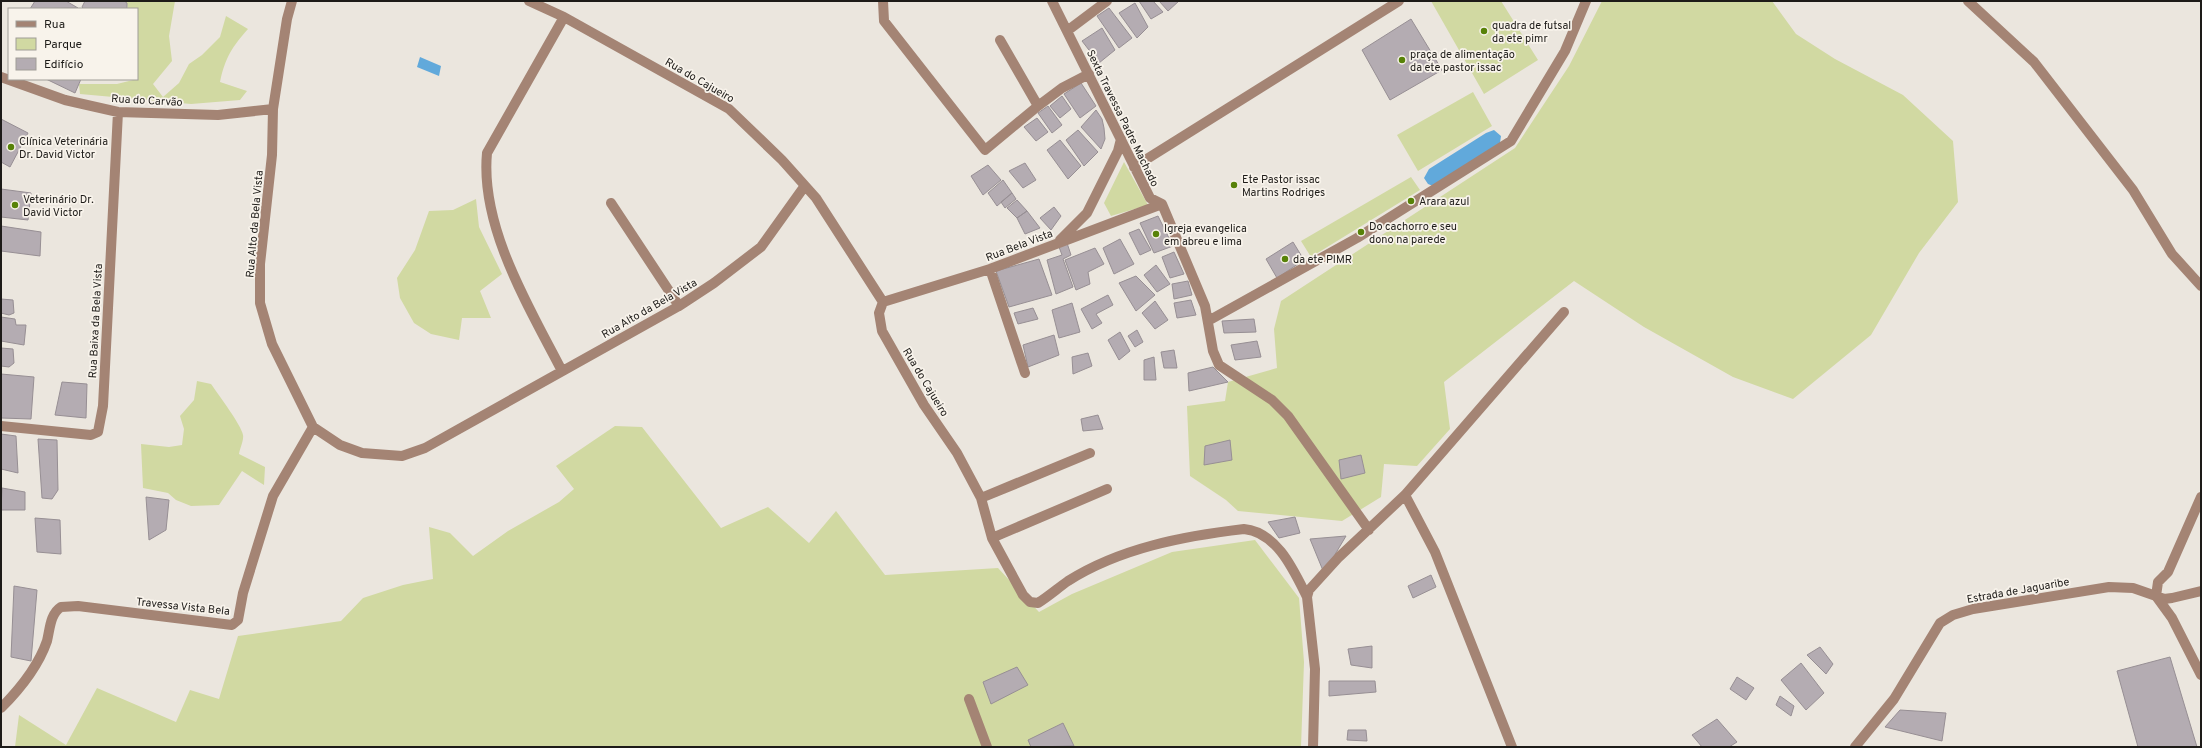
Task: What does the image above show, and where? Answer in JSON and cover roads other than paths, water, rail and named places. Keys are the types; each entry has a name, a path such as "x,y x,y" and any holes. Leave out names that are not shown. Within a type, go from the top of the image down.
{"street":[{"name":"Rua Alto da Bela Vista","path":"292,1 286,19 273,109 272,155 260,264 260,303 272,344 313,427 340,445 362,453 402,456 425,448 679,306 761,247 804,187"},
{"name":"Rua do Cajueiro","path":"529,1 564,17 730,109 782,160 804,187 816,198 884,302 879,313 882,331 924,405 957,453 982,498 992,538 1023,595 1030,602 1038,603 1068,581 1115,558 1190,535 1244,529 1253,530 1266,538 1277,548 1290,564 1308,597"},
{"path":"884,1 884,21 985,150 1062,88 1089,74"},
{"name":"Sexta Travessa Padre Machado","path":"1052,1 1150,198 1162,204 1205,306 1213,351 1219,365 1272,400 1288,416 1369,530"},
{"path":"1067,31 1107,1"},
{"path":"1134,167 1399,1"},
{"path":"1208,320 1357,238 1511,141 1565,51 1586,1"},
{"path":"1968,1 2034,62 2133,190 2172,254 2201,286"},
{"path":"562,371 520,289 497,230 485,173 487,153 564,17"},
{"path":"1000,40 1038,106"},
{"name":"Rua do Carvão","path":"9,80 65,100 118,112 218,115 273,109"},
{"name":"Rua Baixa da Bela Vista","path":"1,426 91,435 98,432 102,406 118,112"},
{"path":"1056,244 1087,213 1116,156 1121,139"},
{"path":"611,203 679,306"},
{"name":"Rua Bela Vista","path":"884,302 990,269 1162,204"},
{"path":"990,269 1025,373"},
{"path":"1313,747 1316,669 1308,597 1310,590 1339,556 1369,530 1405,495 1564,312"},
{"name":"Travessa Vista Bela","path":"1,708 19,690 29,676 47,641 54,614 61,607 86,607 232,625 238,620 242,593 273,496 313,427"},
{"path":"982,498 1090,453"},
{"path":"992,538 1107,488"},
{"path":"1405,495 1436,552 1512,747"},
{"path":"2201,497 2168,572 2158,582 2156,596 2172,618 2201,675"},
{"name":"Estrada de Jaguaribe","path":"1855,747 1894,699 1940,623 1953,615 1973,609 2109,587 2133,588 2156,596 2172,598 2201,591"},
{"path":"969,699 986,747"}],"water":[{"path":"420,57 441,66 439,76 417,67"},
{"path":"1494,130 1501,136 1500,143 1433,186 1428,184 1424,178 1429,169 1486,133"}],"place":[{"name":"quadra de futsal da ete pimr","path":"1484,31"},
{"name":"praça de alimentação da ete pastor issac","path":"1402,60"},
{"name":"Clínica Veterinária Dr. David Victor","path":"11,147"},
{"name":"Ete Pastor issac Martins Rodriges","path":"1234,185"},
{"name":"Arara azul","path":"1411,201"},
{"name":"Veterinário Dr. David Victor","path":"15,205"},
{"name":"Do cachorro e seu dono na parede","path":"1361,232"},
{"name":"Igreja evangelica em abreu e lima","path":"1156,234"},
{"name":"da ete PIMR","path":"1285,259"}]}
